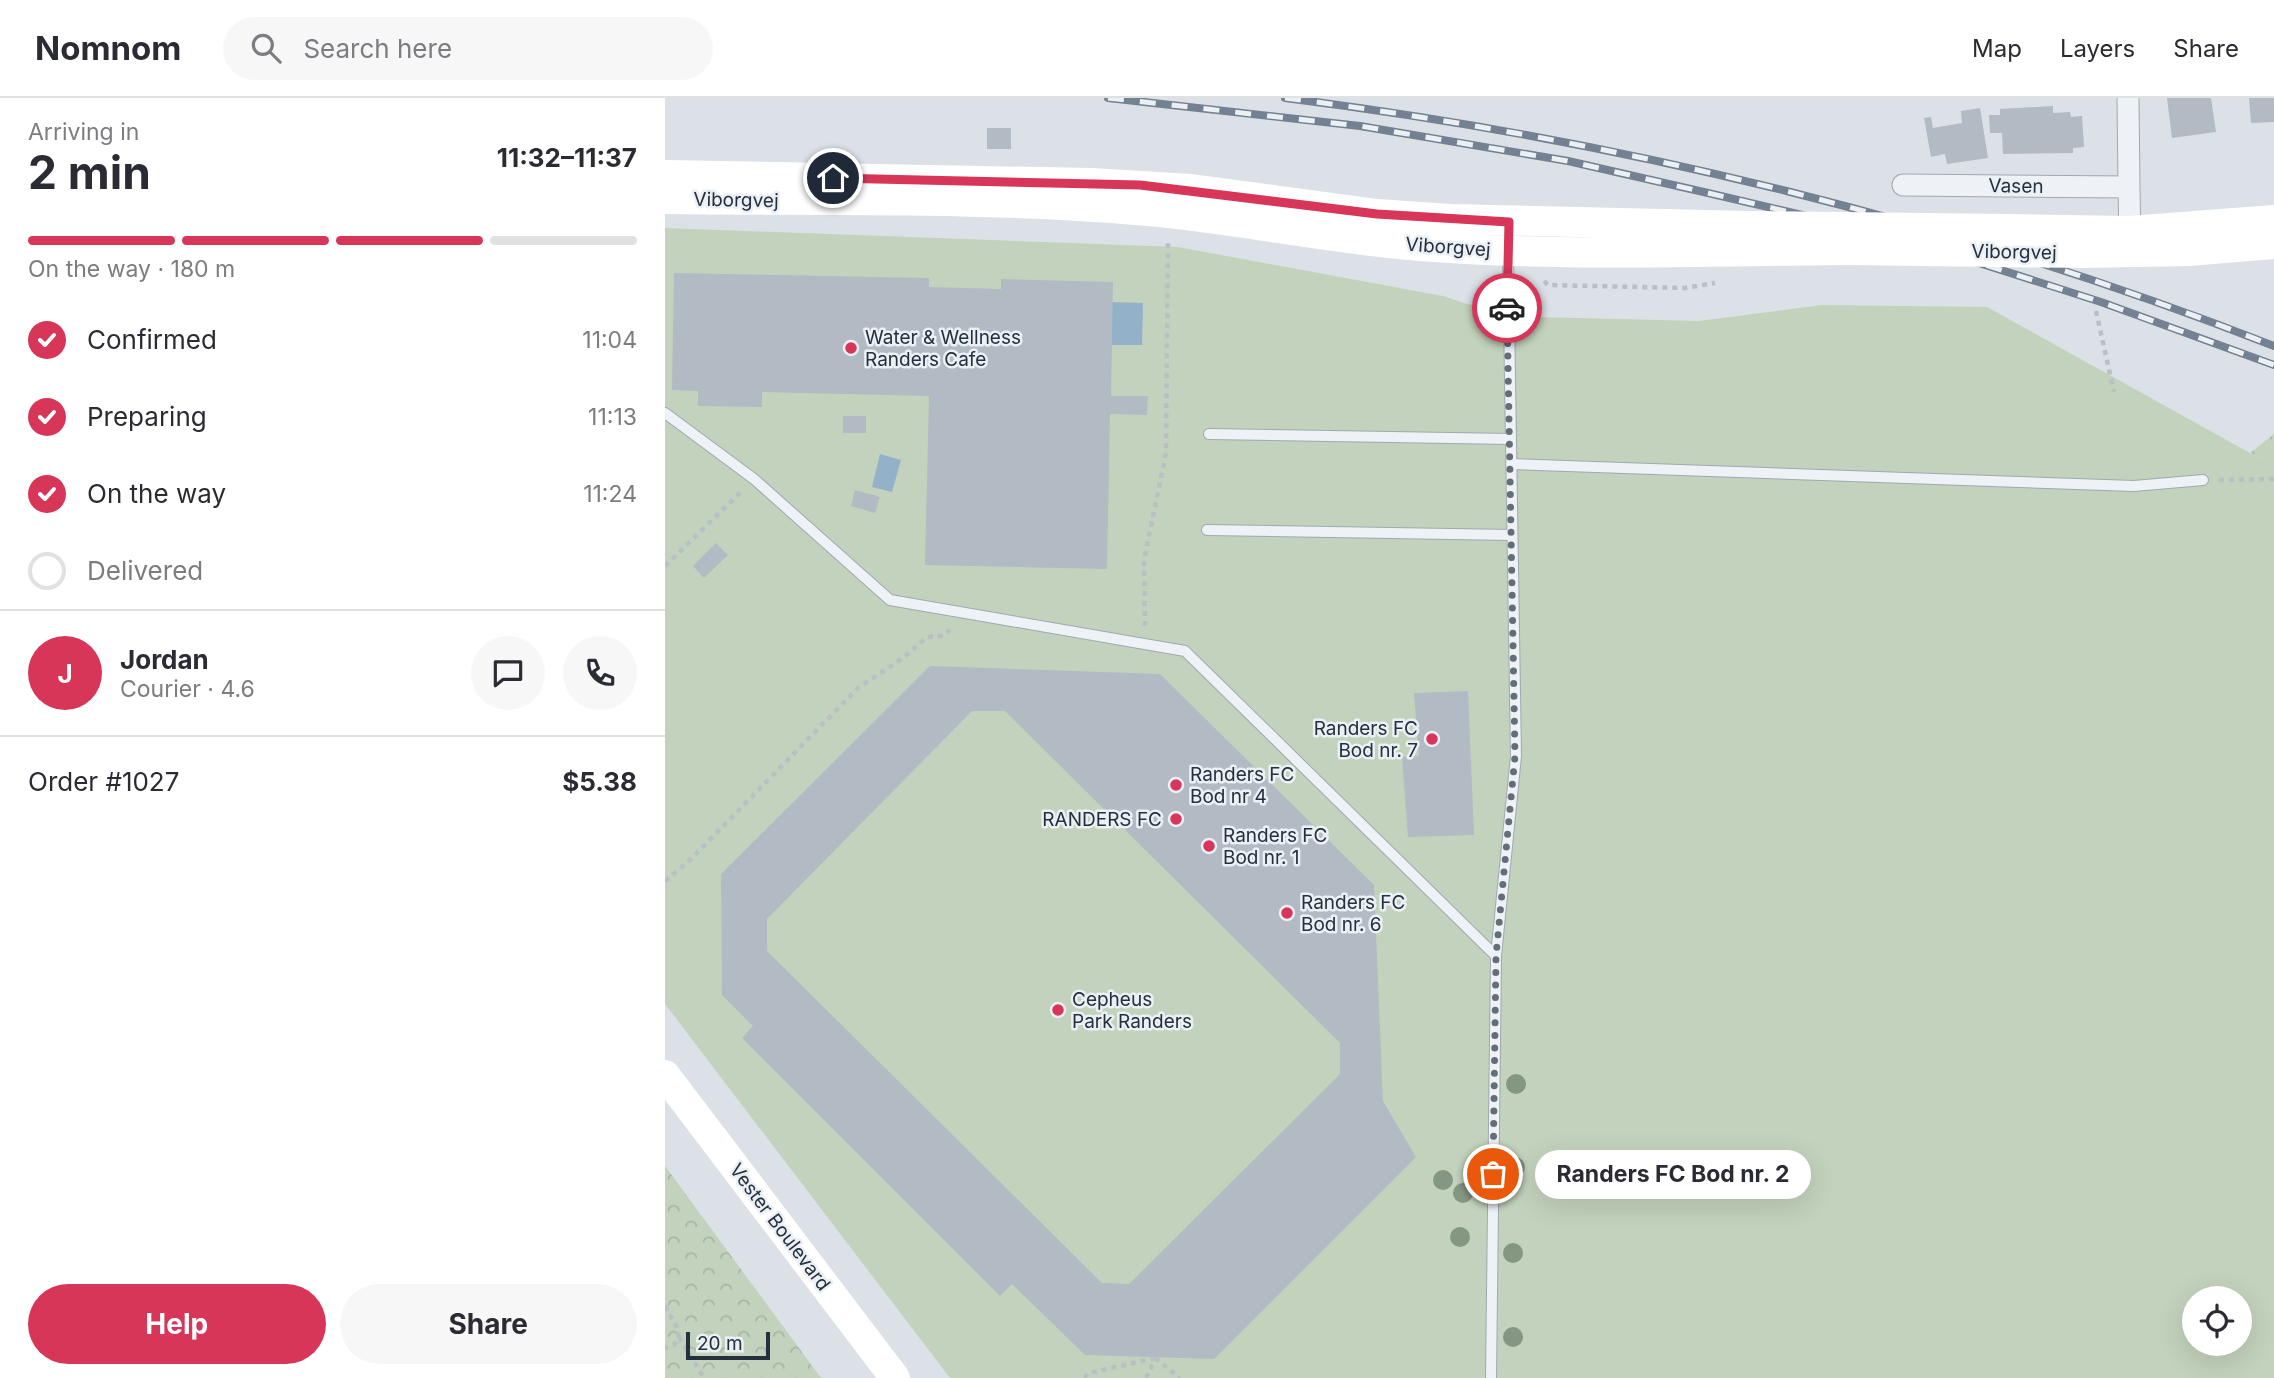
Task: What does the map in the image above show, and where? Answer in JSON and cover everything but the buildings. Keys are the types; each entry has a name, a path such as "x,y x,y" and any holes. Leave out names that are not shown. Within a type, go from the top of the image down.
{"street":[{"path":"2128,98 2130,242"},
{"name":"Viborgvej","path":"665,175 1140,185 1377,214 1509,237 1712,253 1849,250 2082,253 2130,242 2274,220"},
{"name":"Vasen","path":"1903,185 2129,187"},
{"name":"Viborgvej","path":"665,199 1001,204 1169,214 1418,246 1509,237 1749,226 2007,229 2130,242 2274,244"},
{"name":"Vester Boulevard","path":"665,1075 895,1378"}],"lane":[{"path":"1491,1378 1496,956 1515,756 1509,237"},
{"path":"665,413 754,480 890,600 1185,651 1496,956"},
{"path":"1209,434 1511,439"},
{"path":"1511,464 2134,486 2203,480"},
{"path":"1207,530 1512,535"}],"path":[{"path":"1146,644 1144,560 1166,453 1169,214"},
{"path":"2096,312 2114,392"},
{"path":"665,566 754,480"},
{"path":"2203,480 2274,480"},
{"path":"665,881 688,862 859,688 903,658 927,637 943,636 950,630 955,611"},
{"path":"665,1307 678,1329 679,1338 704,1378"},
{"path":"665,1348 674,1345 679,1338"},
{"path":"1084,1378 1089,1373 1155,1358"},
{"path":"1146,1378 1155,1358"},
{"path":"1155,1358 1180,1378"}],"green space":[{"path":"665,228 1178,247 1443,296 1467,304 1536,317 1699,321 1822,305 1987,307 2250,453 2274,461 2274,1378 950,1378 665,1004"},
{"path":"2274,434 2274,461 2250,453"},
{"path":"665,1166 821,1378 665,1378"}],"water":[{"path":"1112,302 1143,303 1142,345 1111,345"},
{"path":"880,454 901,460 892,492 872,487"}],"railway":[{"path":"1108,98 1360,126 1568,161 1708,193 1901,238 2101,302 2274,365"},
{"path":"1285,98 1537,137 1663,162 1787,191 2034,261 2155,301 2274,346"}],"way so far":[{"path":"1493,1174 1496,956 1515,756 1507,308"}],"place":[{"name":"Water & Wellness Randers Cafe","path":"851,348"},
{"name":"Randers FC Bod nr. 7","path":"1432,739"},
{"name":"Randers FC Bod nr 4","path":"1176,785"},
{"name":"RANDERS FC","path":"1176,819"},
{"name":"Randers FC Bod nr. 1","path":"1209,846"},
{"name":"Randers FC Bod nr. 6","path":"1287,913"},
{"name":"Cepheus Park Randers","path":"1058,1010"},
{"name":"Randers FC Bod nr. 2","path":"1493,1174"}],"route":[{"path":"833,178 1140,185 1191,189 1377,214 1509,222 1507,308"}]}
